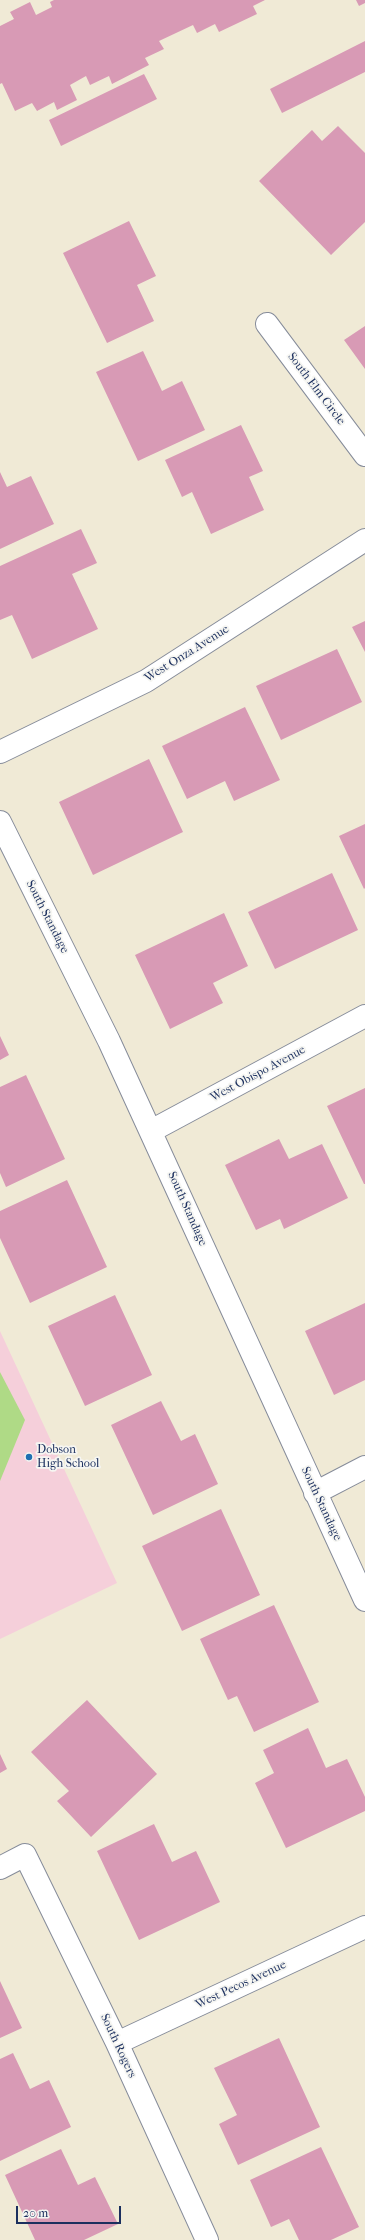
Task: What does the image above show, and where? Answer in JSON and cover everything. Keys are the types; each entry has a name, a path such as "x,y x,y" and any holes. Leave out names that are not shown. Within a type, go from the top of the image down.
{"street":[{"name":"South Elm Circle","path":"267,324 365,454"},
{"name":"West Onza Avenue","path":"0,752 146,681 365,540"},
{"name":"South Standage","path":"0,822 109,1041 365,1600"},
{"name":"West Obispo Avenue","path":"151,1131 365,1016"},
{"path":"315,1493 365,1468"},
{"name":"South Rogers","path":"0,1868 25,1855 117,2043 207,2240"},
{"name":"West Pecos Avenue","path":"117,2043 365,1927"}],"shaded area":[{"name":"Dobson High School","path":"0,1331 117,1583 0,1639"}],"green space":[{"path":"0,1372 25,1420 0,1481"}],"building":[{"path":"54,0 265,0 253,6 257,14 219,32 215,24 197,33 193,25 159,41 164,49 145,58 149,65 112,84 109,76 90,85 86,76 70,85 77,100 57,110 54,102 37,111 32,103 15,111 2,83 0,84 0,26 14,19 10,12 30,2 36,15 52,7 50,2"},
{"path":"356,0 365,0 365,3 359,6"},
{"path":"365,41 365,72 282,113 270,89"},
{"path":"144,74 157,99 61,146 49,120"},
{"path":"338,126 365,153 365,222 331,255 259,181 312,130 322,141"},
{"path":"129,221 156,276 137,285 154,321 107,343 63,253"},
{"path":"365,326 365,369 344,340"},
{"path":"143,351 162,391 182,381 205,430 138,461 96,372"},
{"path":"241,425 263,471 249,477 264,510 211,534 192,492 182,497 165,460"},
{"path":"0,472 7,487 31,476 54,524 0,549"},
{"path":"81,529 97,563 72,574 98,629 32,659 12,615 0,620 0,566"},
{"path":"365,621 365,652 352,627"},
{"path":"337,649 362,702 281,740 256,686"},
{"path":"245,707 280,780 234,801 225,781 187,799 162,746"},
{"path":"149,759 183,832 93,875 59,802"},
{"path":"365,824 365,888 364,889 339,836"},
{"path":"332,873 358,930 275,969 248,912"},
{"path":"224,913 248,966 213,983 223,1003 170,1029 135,955"},
{"path":"0,1036 9,1055 0,1060"},
{"path":"26,1075 65,1159 6,1187 0,1173 0,1087"},
{"path":"365,1088 365,1184 364,1184 327,1106"},
{"path":"279,1139 289,1159 322,1144 348,1198 284,1229 280,1219 256,1230 225,1165"},
{"path":"67,1180 107,1267 30,1303 0,1238 0,1211"},
{"path":"115,1295 152,1375 85,1406 48,1326"},
{"path":"365,1303 365,1380 334,1395 305,1331"},
{"path":"161,1401 181,1441 195,1434 218,1484 153,1515 111,1425"},
{"path":"221,1509 260,1595 182,1631 142,1546"},
{"path":"274,1605 319,1702 254,1732 237,1696 228,1700 200,1639"},
{"path":"87,1700 157,1774 91,1837 57,1801 69,1791 31,1752"},
{"path":"308,1728 326,1768 347,1759 365,1797 365,1811 286,1848 255,1783 274,1773 263,1750"},
{"path":"0,1754 7,1769 0,1773"},
{"path":"154,1824 172,1862 196,1851 220,1902 139,1940 97,1851"},
{"path":"0,1981 22,2028 0,2038"},
{"path":"279,2038 320,2127 238,2165 219,2124 237,2115 214,2068"},
{"path":"13,2053 30,2089 49,2080 71,2127 0,2161 0,2059"},
{"path":"321,2147 359,2227 331,2240 299,2240 289,2219 271,2227 250,2180"},
{"path":"61,2149 78,2185 95,2177 118,2224 84,2240 35,2240 5,2175"}],"place":[{"name":"Dobson High School","path":"29,1457"}]}
